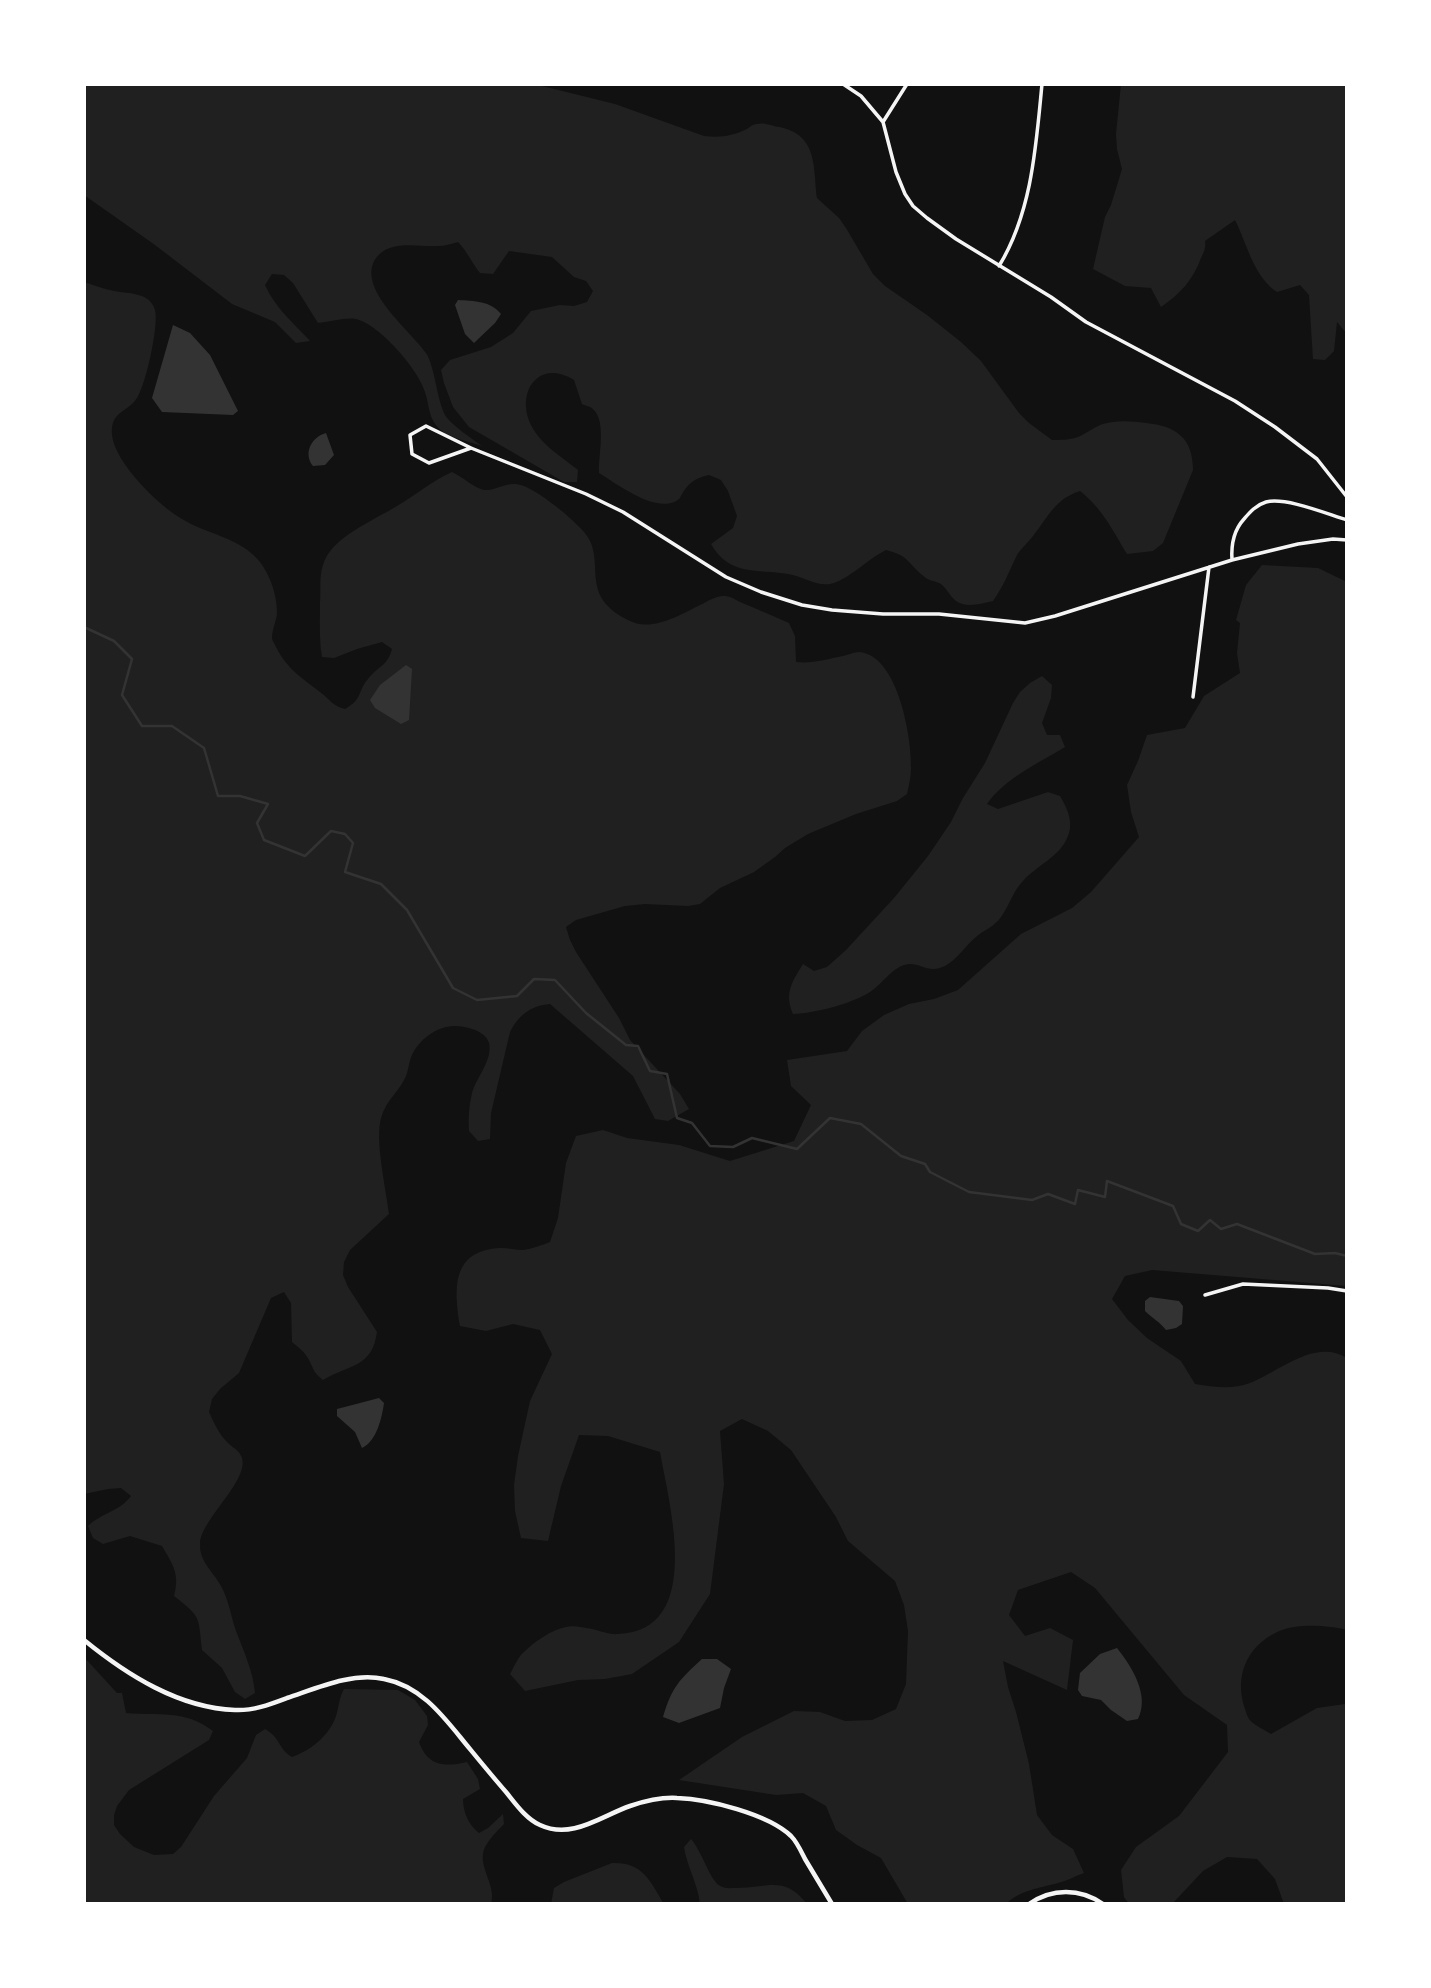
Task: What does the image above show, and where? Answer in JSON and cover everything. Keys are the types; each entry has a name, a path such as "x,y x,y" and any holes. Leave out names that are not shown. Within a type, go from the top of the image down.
{"street":[{"path":"843,84 861,96 883,122 896,172 913,206 956,239 1051,297 1086,322 1235,401 1275,427 1317,459 1347,497"},
{"path":"883,122 907,84"},
{"path":"999,266 1012,246 1026,201 1035,158 1042,84"},
{"path":"471,448 429,463 412,454 410,435 426,426 471,448 624,512 726,577 761,592 822,609 883,614 939,614 1025,623 1232,560 1298,544 1333,539 1347,540"},
{"path":"1232,560 1231,545 1239,524 1255,507 1266,502 1303,506 1347,520"},
{"path":"1193,697 1209,567"},
{"path":"1205,1294 1242,1284 1347,1291"},
{"path":"84,1640 109,1661 153,1686 179,1699 214,1708 256,1708 340,1681 367,1677 386,1679 412,1689 434,1705 522,1811 540,1825 566,1830 591,1824 630,1806 662,1798 679,1798 723,1806 764,1819 792,1837 832,1904"},
{"path":"1029,1904 1057,1892 1077,1892 1103,1904"}],"shaded area":[{"path":"84,84 534,84 615,104 704,136 731,135 754,124 768,124 792,131 801,137 811,154 817,198 839,218 873,274 885,286 961,342 981,361 1029,423 1052,440 1075,438 1100,425 1114,422 1166,427 1186,442 1193,470 1163,543 1153,551 1127,554 1101,512 1080,491 1071,494 1053,509 1018,554 993,601 984,603 960,603 941,584 926,578 909,561 886,550 844,579 830,584 735,566 718,554 711,544 733,528 737,516 721,480 709,475 699,478 688,485 680,498 672,503 661,504 627,491 599,473 600,422 593,409 582,404 574,380 561,374 541,376 528,390 526,401 527,413 535,432 552,450 578,470 577,482 564,482 469,427 453,407 441,370 450,360 491,347 513,333 531,311 587,302 593,291 586,281 574,277 552,257 509,251 493,274 480,273 458,242 440,246 396,246 376,258 372,270 373,282 388,309 426,353 444,413 482,446 450,436 434,422 425,392 415,372 397,349 376,329 356,319 318,323 293,283 284,275 272,274 265,285 269,293 310,341 296,343 275,322 232,304 84,195"},
{"path":"1121,84 1347,84 1347,334 1337,322 1334,351 1325,360 1313,359 1309,295 1300,285 1277,292 1269,286 1257,269 1235,220 1205,241 1204,252 1190,280 1161,307 1151,288 1125,286 1093,269 1105,217 1122,169 1116,134"},
{"path":"84,282 144,297 155,310 153,341 141,391 133,403 116,417 112,427 115,446 121,458 150,494 172,513 243,547 260,562 270,579 276,599 277,615 272,638 276,647 295,672 337,706 345,709 355,702 372,674 385,663 392,649 382,642 334,658 322,657 321,579 327,555 354,531 452,472 484,490 511,484 522,486 562,511 584,532 591,543 598,589 603,600 613,611 630,621 647,625 657,623 716,597 727,596 789,623 795,636 796,662 820,661 857,652 872,657 884,667 893,682 905,719 911,755 907,794 897,801 808,834 754,872 720,888 700,904 625,906 576,920 566,927 576,952 619,1018 630,1040 680,1094 689,1109 668,1121 655,1119 633,1076 550,1004 526,1012 510,1032 491,1113 490,1139 478,1141 469,1131 469,1112 474,1087 489,1056 489,1043 486,1038 469,1028 445,1027 425,1038 414,1051 406,1076 385,1109 380,1123 380,1155 389,1214 350,1250 344,1262 343,1275 348,1287 377,1332 370,1352 365,1359 323,1380 315,1373 306,1355 292,1342 291,1303 284,1292 271,1298 239,1373 212,1399 209,1412 219,1432 239,1453 243,1463 234,1485 203,1533 200,1550 204,1561 224,1591 250,1669 255,1693 245,1699 235,1692 222,1668 202,1650 197,1618 174,1596 176,1576 162,1546 130,1536 103,1544 93,1538 88,1526 131,1496 121,1488 84,1494"},
{"path":"458,300 487,304 501,314 474,343 465,334 455,305"},
{"path":"173,325 190,333 210,355 238,411 233,415 162,412 152,398"},
{"path":"326,433 334,455 325,465 313,466 309,456 310,446 316,438"},
{"path":"1262,565 1318,568 1347,582 1347,1286 1152,1270 1125,1276 1112,1299 1128,1320 1147,1338 1181,1361 1195,1384 1236,1387 1310,1354 1335,1353 1347,1358 1347,1630 1312,1626 1293,1627 1277,1632 1266,1638 1250,1655 1245,1664 1241,1686 1249,1719 1271,1734 1317,1708 1345,1704 1347,1707 1347,1904 1284,1904 1275,1879 1257,1859 1227,1857 1203,1871 1172,1904 1129,1904 1124,1897 1121,1870 1136,1847 1179,1816 1228,1752 1227,1725 1184,1695 1095,1588 1071,1572 1018,1590 1009,1615 1025,1636 1050,1628 1073,1640 1067,1690 1003,1661 1029,1764 1037,1815 1052,1835 1073,1849 1084,1873 1024,1893 1006,1904 908,1904 881,1858 836,1830 826,1806 803,1793 776,1795 679,1780 742,1737 794,1711 820,1712 845,1721 872,1720 896,1709 906,1684 908,1631 904,1605 895,1581 848,1541 836,1517 791,1450 768,1431 742,1419 720,1431 724,1484 710,1594 679,1642 632,1674 578,1680 525,1691 510,1674 528,1648 560,1629 575,1626 615,1634 645,1627 663,1612 672,1589 674,1532 660,1452 608,1436 579,1435 561,1486 548,1541 521,1538 515,1511 514,1485 518,1456 530,1401 552,1354 540,1330 513,1324 486,1331 460,1326 457,1286 460,1274 464,1264 485,1250 523,1250 550,1242 558,1218 566,1163 576,1136 603,1130 627,1138 679,1145 730,1161 794,1141 811,1105 791,1086 787,1060 847,1051 862,1031 884,1015 909,1004 958,990 1021,934 1072,908 1091,892 1139,837 1131,812 1127,785 1147,735 1185,728 1204,696 1240,673 1237,653 1240,623 1236,620 1246,585"},
{"path":"406,665 412,669 409,720 401,724 375,708 370,700 380,685"},
{"path":"1042,676 1052,685 1051,698 1042,723 1047,735 1060,735 1065,747 1003,786 987,804 998,809 1048,792 1060,796 1070,820 1070,831 1060,850 1029,875 998,920 950,963 933,969 914,964 904,965 870,992 853,1000 822,1010 793,1014 789,994 803,964 814,971 827,967 894,898 951,822 985,763 1020,692"},
{"path":"1150,1297 1179,1301 1183,1306 1182,1324 1166,1330 1145,1311 1145,1301"},
{"path":"379,1398 384,1403 380,1422 371,1440 362,1448 355,1432 337,1416 337,1409"},
{"path":"1117,1648 1133,1672 1141,1691 1138,1719 1127,1721 1101,1700 1082,1696 1078,1690 1080,1673 1100,1654"},
{"path":"84,1657 117,1693 122,1693 126,1713 181,1716 213,1731 209,1740 129,1790 117,1806 114,1825 134,1847 154,1855 173,1854 181,1847 214,1796 247,1758 256,1735 265,1729 292,1757 306,1751 329,1730 344,1689 398,1690 415,1700 427,1716 428,1725 419,1742 427,1756 438,1763 467,1762 478,1779 480,1789 463,1799 465,1813 472,1826 479,1833 503,1814 504,1824 489,1841 483,1854 491,1889 491,1904 84,1904"},
{"path":"702,1659 717,1659 731,1669 720,1708 679,1723 663,1717 677,1685"},
{"path":"691,1839 720,1886 783,1886 799,1895 807,1904 700,1904 684,1847"},
{"path":"612,1863 638,1869 650,1881 664,1904 551,1904 554,1888"}],"waterway":[{"path":"84,627 114,641 132,659 122,695 142,726 172,726 204,748 218,796 240,796 268,804 257,823 264,840 305,856 331,831 345,834 353,843 345,872 381,884 407,910 453,988 477,1000 517,996 534,979 555,980 586,1013 626,1045 638,1046 650,1071 667,1074 677,1118 692,1123 710,1146 733,1147 752,1138 797,1149 830,1118 861,1124 901,1156 925,1164 930,1172 969,1192 1032,1200 1048,1194 1075,1204 1078,1190 1105,1197 1107,1181 1173,1206 1181,1224 1198,1231 1210,1220 1221,1229 1237,1224 1315,1254 1335,1253 1347,1256"}]}
